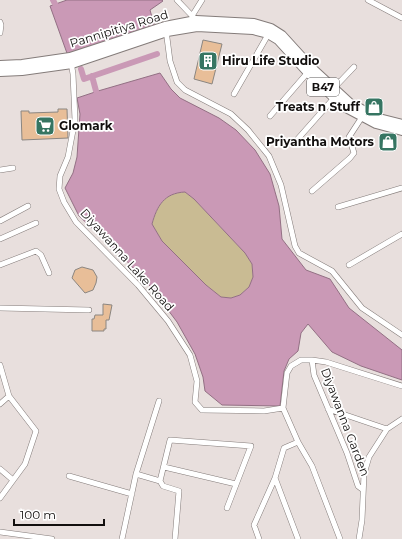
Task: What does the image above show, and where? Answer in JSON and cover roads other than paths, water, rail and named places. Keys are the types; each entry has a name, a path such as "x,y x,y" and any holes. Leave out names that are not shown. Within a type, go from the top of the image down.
{"main road":[{"name":"Pannipitiya Road","path":"0,72 22,71 71,61 166,29 195,21 254,23 269,31 282,35 334,98 346,108 376,124 402,131"},
{"name":"Pannipitiya Road","path":"0,65 71,61"},
{"name":"Pannipitiya Road","path":"310,70 334,88 350,103 379,118 402,124"}],"street":[{"path":"177,0 195,21"},
{"path":"195,21 202,0"},
{"path":"368,0 402,18"},
{"path":"0,22 0,33"},
{"path":"166,29 170,61 177,82 185,90 230,114 248,130 269,156 281,185 295,246 299,253 332,271 362,308 402,335"},
{"path":"234,94 269,31"},
{"name":"Diyawanna Lake Road","path":"71,61 75,120 68,157 60,176 59,189 64,202 76,222 138,285 168,321 190,355 197,381 196,402 202,410 264,411 283,408"},
{"path":"334,88 354,67"},
{"path":"270,116 310,70"},
{"path":"296,142 334,98"},
{"path":"312,192 354,153 349,137 362,117"},
{"path":"0,170 13,168"},
{"path":"338,207 402,188"},
{"path":"0,221 28,206"},
{"path":"0,239 36,223"},
{"path":"349,265 402,234"},
{"path":"0,265 36,251 40,255 49,273"},
{"path":"0,308 89,310"},
{"name":"Diyawanna Garden","path":"283,408 287,373 291,366 301,360 326,362 402,386"},
{"name":"Diyawanna Garden","path":"312,360 314,375 347,453 358,486 362,489"},
{"path":"0,365 9,396 36,430 25,464 0,498"},
{"path":"0,389 7,388"},
{"path":"0,404 9,396"},
{"path":"122,539 136,474 159,401"},
{"path":"283,408 298,442 312,466 340,539"},
{"path":"328,409 387,430"},
{"name":"Diyawanna Garden","path":"359,539 362,520 362,489 364,474 369,457 387,430 402,419"},
{"path":"160,481 170,440 251,446 227,508"},
{"path":"259,539 254,525 275,478 284,448 298,442"},
{"path":"164,467 236,484"},
{"path":"0,469 13,480"},
{"path":"136,474 160,481 163,486 179,492 175,539"},
{"path":"69,476 132,494"},
{"path":"275,478 298,539"},
{"path":"0,532 52,539"}],"waterway":[{"path":"53,0 55,4"},
{"path":"81,69 84,79 157,54"},
{"path":"92,76 96,91"}],"place":[{"name":"Hiru Life Studio","path":"208,61"},
{"name":"Treats n Stuff","path":"374,107"},
{"name":"Glomark","path":"45,126"},
{"name":"Priyantha Motors","path":"388,142"}]}
